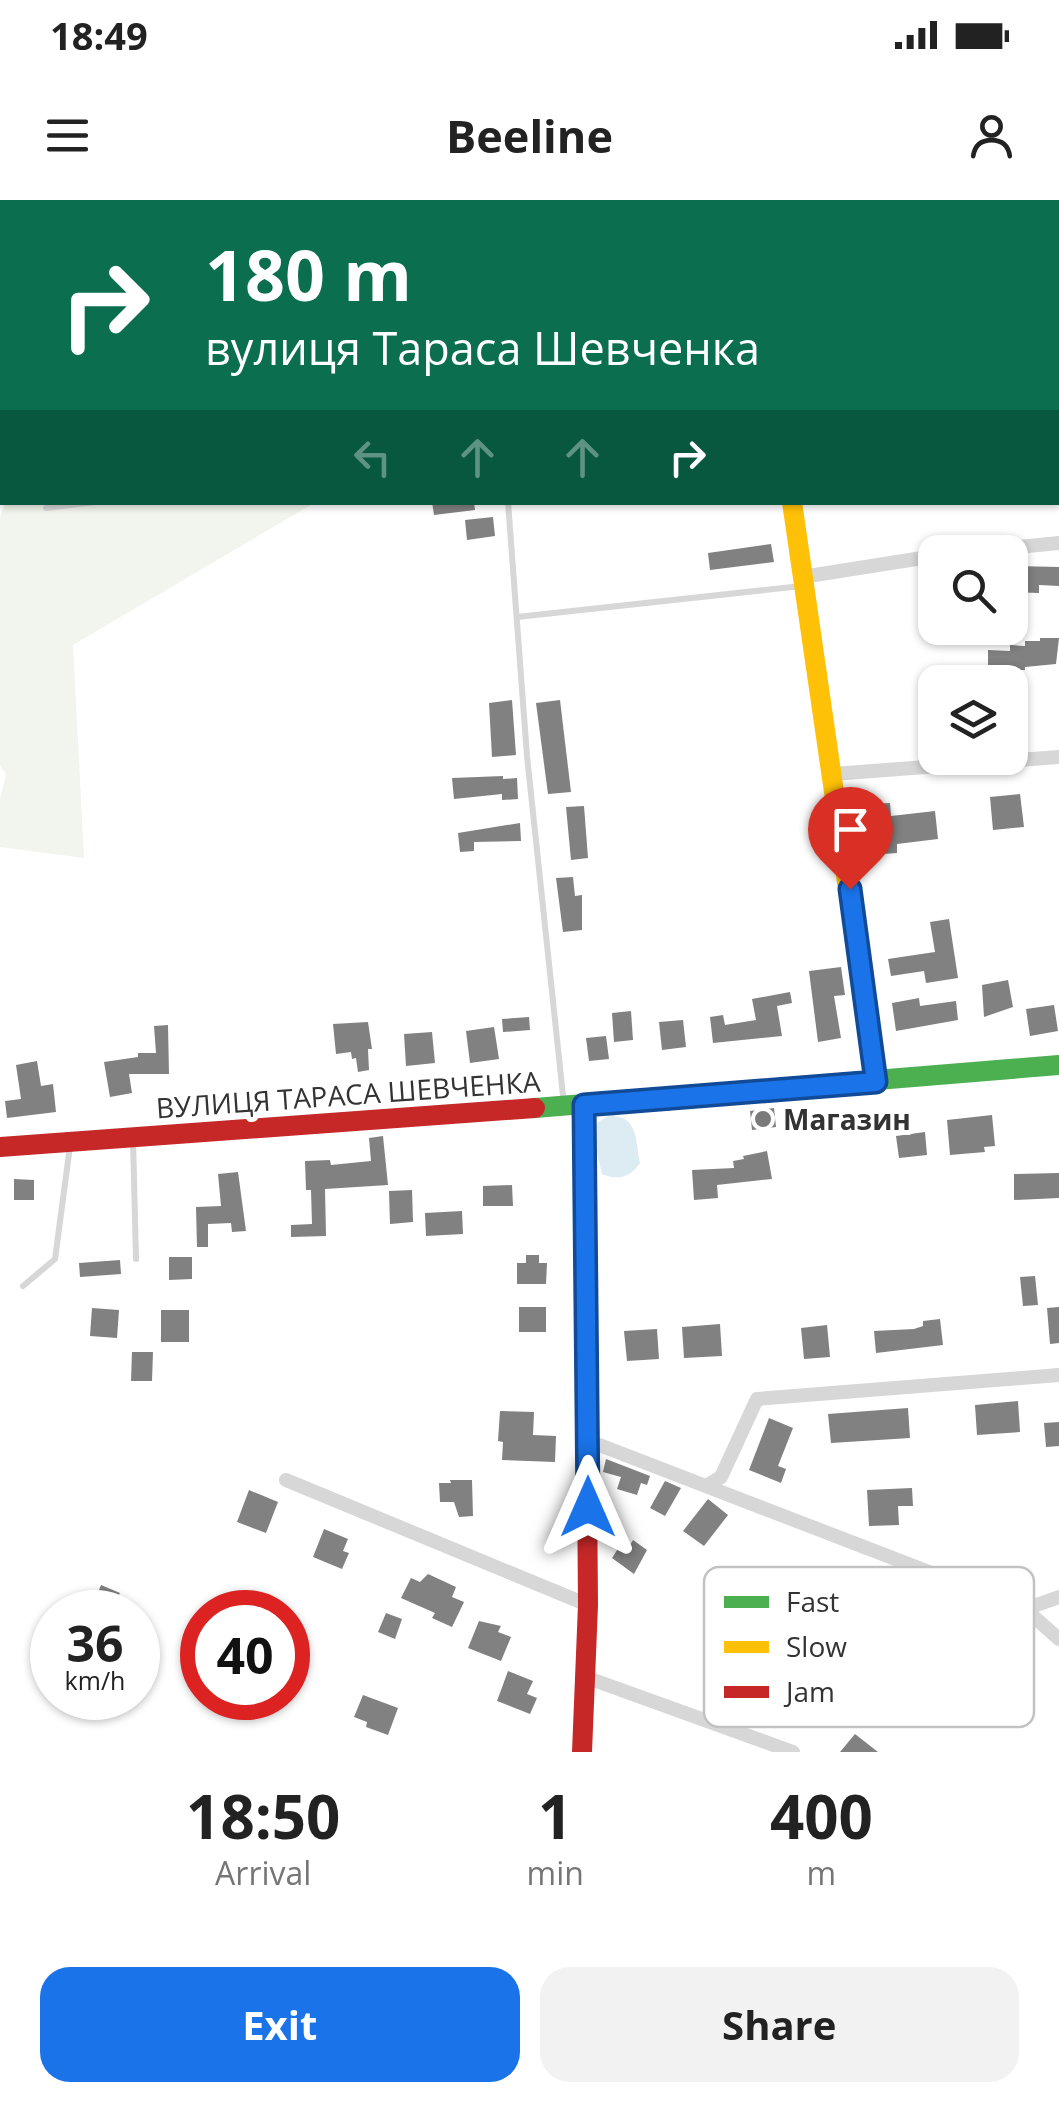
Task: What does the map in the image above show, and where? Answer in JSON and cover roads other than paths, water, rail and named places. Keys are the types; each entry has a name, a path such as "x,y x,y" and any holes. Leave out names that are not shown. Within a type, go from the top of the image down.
{"street":[{"path":"792,505 876,1082"},
{"path":"1028,547 1059,544"},
{"path":"802,582 918,559"},
{"path":"833,774 1059,757"},
{"name":"ВУЛИЦЯ ТАРАСА ШЕВЧЕНКА","path":"0,1147 1059,1066"},
{"path":"574,1105 589,1441 588,1678 582,1752"},
{"path":"708,1485 721,1477 753,1404 760,1398 1059,1375"},
{"path":"589,1441 918,1567"},
{"path":"286,1480 588,1605"},
{"path":"1034,1606 1059,1597"},
{"path":"1034,1616 1059,1638"},
{"path":"588,1678 704,1720"},
{"path":"723,1727 792,1752"}],"lane":[{"path":"46,508 70,505"},
{"path":"508,505 528,756 574,1105"},
{"path":"517,617 802,582"},
{"path":"134,1138 136,1258"},
{"path":"23,1286 55,1259 71,1140"}],"place":[{"name":"Магазин","path":"763,1119"}]}
